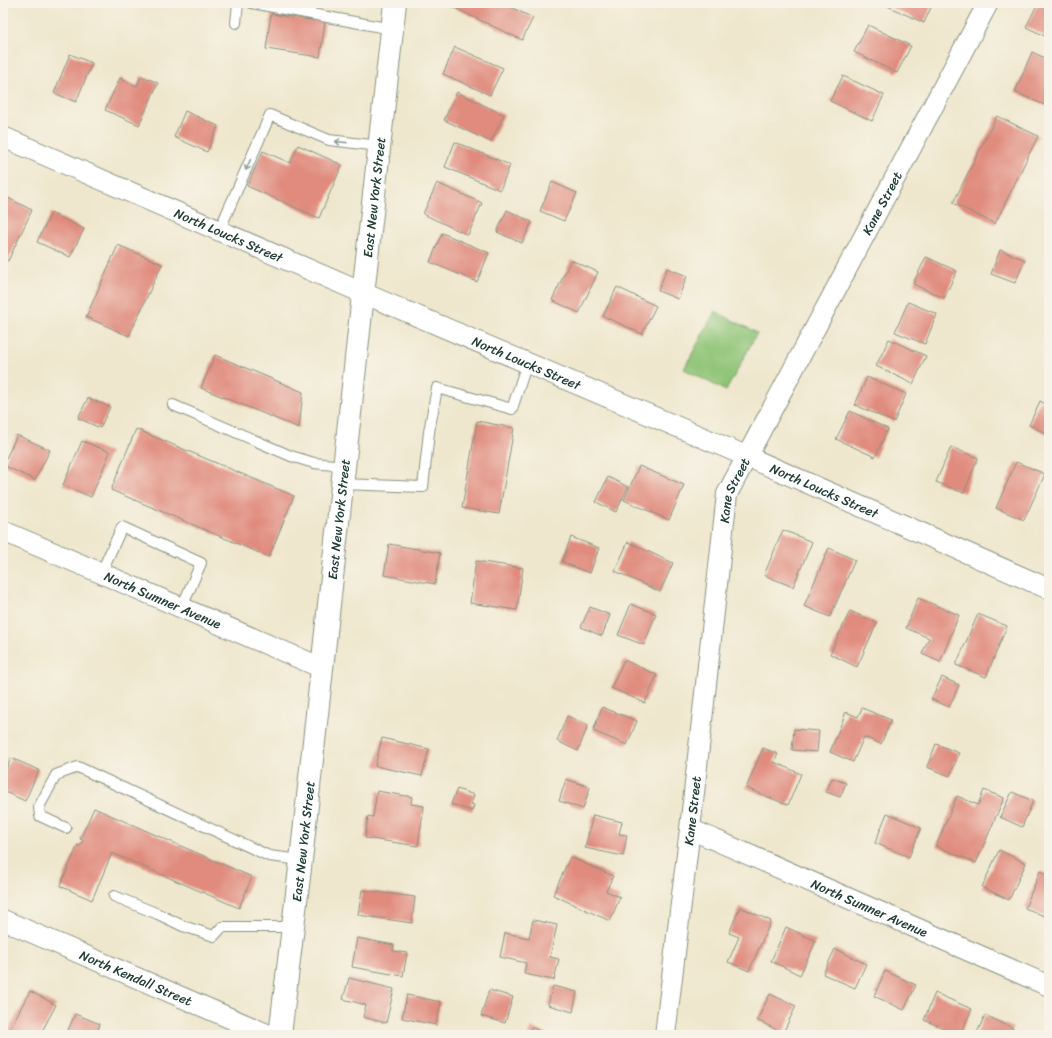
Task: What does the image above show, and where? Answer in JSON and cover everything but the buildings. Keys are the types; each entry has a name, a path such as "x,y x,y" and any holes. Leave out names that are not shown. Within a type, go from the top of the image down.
{"main road":[{"name":"East New York Street","path":"280,1035 302,860 395,3"}],"street":[{"name":"Kane Street","path":"665,1035 690,829 727,494 988,3"},
{"name":"North Loucks Street","path":"3,137 363,293 746,456 1049,589"},
{"name":"North Sumner Avenue","path":"3,531 322,668"},
{"name":"North Sumner Avenue","path":"690,829 1049,986"},
{"name":"North Kendall Street","path":"3,920 269,1035"}],"lane":[{"path":"236,23 238,3"},
{"path":"252,3 392,29"},
{"path":"219,231 270,115 329,140 379,146"},
{"path":"173,405 291,456 314,463 343,475 423,486 429,432 437,388 512,409 527,363"},
{"path":"101,573 122,527 201,563 182,607"},
{"path":"66,828 40,816 39,807 56,775 78,767 269,856 302,860"},
{"path":"114,896 183,926 214,936 222,927 293,927"}],"green space":[{"path":"715,311 757,333 726,391 684,369"}]}
